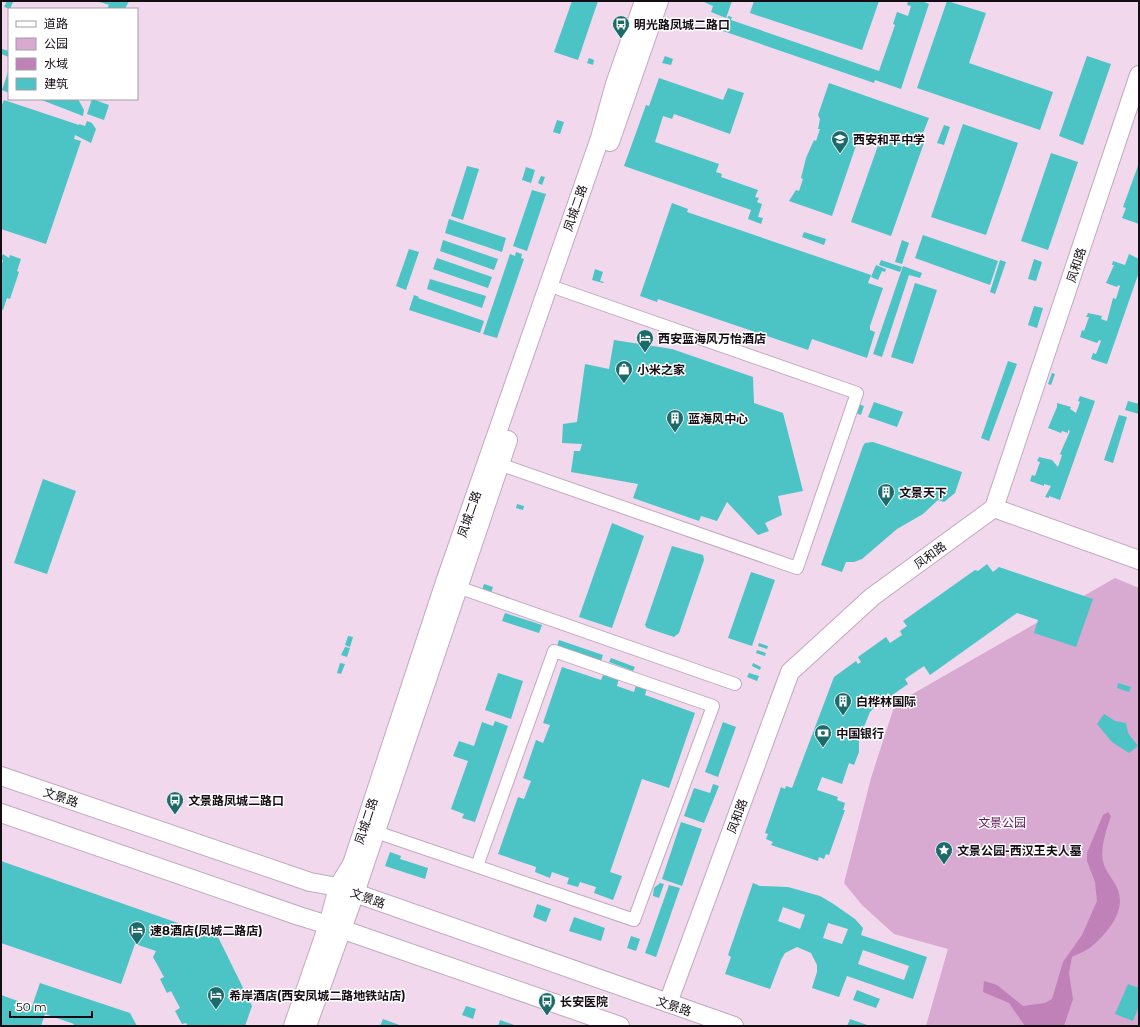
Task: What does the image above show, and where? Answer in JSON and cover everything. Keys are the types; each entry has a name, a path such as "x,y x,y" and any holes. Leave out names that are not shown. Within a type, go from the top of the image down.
{"main road":[{"name":"凤城二路","path":"347,890 376,832 452,585 597,145 615,84 644,1"},
{"name":"凤城二路","path":"307,1026 347,890 352,864 452,585 499,464 659,1"},
{"name":"凤和路","path":"668,1003 790,672 872,597 994,508 1139,75"},
{"path":"994,508 1139,560"},
{"name":"文景路","path":"1,776 310,882 347,890 734,1026"},
{"path":"1,813 620,1026"},
{"name":"凤城二路","path":"293,1026 335,927"}],"street":[{"path":"499,464 797,568 857,393 559,290"},
{"path":"452,585 735,684"},
{"path":"376,832 634,920 713,706 554,651 477,866"}],"green space":[{"name":"文景公园","path":"1115,578 1139,588 1139,1026 926,1026 948,949 894,934 862,905 844,883 871,778 895,704"}],"water":[{"path":"1108,812 1111,816 1104,838 1102,856 1106,869 1118,890 1120,898 1114,922 1109,929 1089,948 1072,957 1069,973 1073,999 1064,1026 1025,1026 1009,1003 983,992 984,981 997,985 1023,1006 1045,1003 1052,999 1063,962 1082,935 1097,901 1095,882 1087,861 1087,853 1103,815"}],"building":[{"path":"7,1 13,2 10,8 4,7"},
{"path":"97,1 129,1 126,8 108,8 109,5"},
{"path":"572,1 598,1 578,60 554,52"},
{"path":"704,1 732,1 726,18 711,12 713,6"},
{"path":"754,1 879,1 862,50 750,13"},
{"path":"908,1 922,1 929,4 901,89 875,80 874,83 723,31 728,16 732,17 731,20 879,71 895,25 893,24 897,12 908,16 911,6 907,5"},
{"path":"947,1 986,13 969,63 1053,92 1040,130 917,88"},
{"path":"2,49 8,51 8,57 1,54"},
{"path":"665,56 673,59 671,65 662,63"},
{"path":"1087,56 1111,64 1083,145 1059,136"},
{"path":"589,58 594,60 593,65 587,63"},
{"path":"8,72 8,93 2,90"},
{"path":"659,78 723,100 728,88 744,93 730,134 674,114 672,119 663,116 655,142 719,164 716,172 722,174 721,177 758,190 755,197 759,198 757,202 762,204 758,217 763,218 761,224 748,219 751,210 624,166 646,105 649,106"},
{"path":"829,83 929,118 921,138 925,140 891,236 851,222 881,137 861,131 832,216 789,201 796,190 799,191 803,179 801,178 806,158 814,140 816,141 820,129 818,129 820,119 818,115"},
{"path":"4,100 79,125 85,126 87,121 92,123 96,129 91,143 75,135 74,139 81,141 46,244 1,229 1,107"},
{"path":"42,100 79,100 84,110 83,116"},
{"path":"92,100 109,105 104,120 87,114"},
{"path":"557,120 564,122 560,134 553,132"},
{"path":"963,124 1018,143 986,235 931,217"},
{"path":"944,125 950,127 944,145 937,143"},
{"path":"1051,153 1078,162 1048,250 1021,241"},
{"path":"1139,163 1139,224 1122,218 1126,208 1123,207"},
{"path":"467,166 479,169 463,220 451,216"},
{"path":"526,167 535,170 531,183 522,180"},
{"path":"541,176 545,177 542,185 538,183"},
{"path":"532,190 546,194 527,251 513,246"},
{"path":"672,203 688,209 687,212 871,275 868,283 883,288 870,326 870,330 875,332 867,358 812,339 808,350 658,299 657,302 640,296"},
{"path":"449,219 506,238 502,252 445,233"},
{"path":"804,232 826,239 824,245 802,237"},
{"path":"923,235 998,261 990,285 915,258"},
{"path":"443,240 498,259 494,270 440,251"},
{"path":"902,240 909,243 902,264 895,262"},
{"path":"409,249 419,252 406,290 396,286"},
{"path":"516,252 522,254 521,258 524,259 497,338 483,334 510,254 515,256"},
{"path":"3,254 9,258 10,255 21,259 17,271 19,272 10,299 7,298 3,310 1,309 1,265 3,261 1,258"},
{"path":"1129,254 1139,259 1138,275 1107,364 1091,359 1093,353 1096,354 1101,341 1099,340 1097,343 1080,337 1089,317 1086,317 1088,313 1102,316 1101,319 1107,321 1113,298 1116,299 1120,286 1118,285 1117,287 1106,283 1114,265 1112,265 1113,261 1125,265"},
{"path":"437,258 492,277 488,288 433,269"},
{"path":"1034,259 1042,262 1036,281 1028,279"},
{"path":"881,260 902,267 900,272 879,265"},
{"path":"1000,260 1006,262 995,294 990,292"},
{"path":"876,265 886,269 885,272 882,271 878,280 871,277"},
{"path":"903,266 922,273 920,278 909,275 882,357 873,354"},
{"path":"595,269 603,272 600,281 604,282 603,283 592,280"},
{"path":"430,279 486,296 482,308 427,289"},
{"path":"915,283 937,290 913,364 891,357"},
{"path":"414,295 419,297 418,298 484,321 480,333 409,310"},
{"path":"1034,306 1043,308 1037,328 1028,325"},
{"name":"蓝海风中心","path":"614,340 672,349 753,377 754,403 783,413 803,491 778,496 782,515 765,523 769,531 758,535 727,502 717,521 701,516 699,521 633,498 638,484 571,472 574,451 580,451 582,444 562,443 563,424 577,422 585,364 609,369"},
{"path":"1008,361 1017,364 989,441 981,438"},
{"path":"1052,373 1055,374 1051,385 1048,384"},
{"path":"1080,396 1095,401 1060,500 1049,496 1049,498 1045,497 1051,486 1044,484 1044,486 1030,481 1032,475 1035,476 1040,462 1037,461 1039,457 1052,460 1058,467 1062,455 1060,454 1070,431 1068,430 1068,433 1062,431 1061,433 1048,428 1057,407 1057,403 1071,407 1070,409 1076,413 1080,402 1078,401"},
{"path":"1128,401 1139,404 1139,414 1125,410"},
{"path":"874,402 903,412 897,427 868,417"},
{"path":"858,404 864,406 861,415 855,413"},
{"path":"1119,415 1127,417 1113,463 1104,460"},
{"name":"文景天下","path":"873,442 962,472 955,493 944,502 938,500 923,514 897,529 862,559 854,562 846,562 842,572 821,565 863,446 865,443"},
{"path":"43,479 76,491 47,574 14,563"},
{"path":"517,504 524,506 523,510 516,508"},
{"path":"612,523 644,536 612,628 579,617"},
{"path":"672,546 703,555 704,560 679,633 674,637 647,628 645,625"},
{"name":"白桦林国际","path":"987,564 993,572 999,567 1093,599 1076,647 1034,633 1038,620 1017,613 930,675 924,666 905,679 908,684 891,696 888,693 870,712 859,739 859,752 854,765 849,763 842,784 822,777 817,790 838,797 837,800 845,803 843,810 845,810 829,855 826,854 824,859 819,857 818,861 771,845 773,842 766,839 768,834 765,833 781,787 785,789 786,786 792,788 834,677 856,661 858,664 861,662 858,657 886,637 890,643 902,635 900,631 907,626 903,621 975,570 978,571"},
{"path":"751,572 775,580 752,646 728,638"},
{"path":"484,584 493,587 490,596 481,593"},
{"path":"505,613 542,625 539,633 502,621"},
{"path":"348,636 353,637 350,647 345,645"},
{"path":"559,640 603,655 601,661 557,646"},
{"path":"759,643 768,646 767,649 758,646"},
{"path":"345,647 350,648 347,657 341,655"},
{"path":"757,650 766,653 765,656 756,653"},
{"path":"611,658 635,667 633,671 609,662"},
{"path":"340,663 345,664 341,674 337,673"},
{"path":"753,663 761,667 760,670 752,666"},
{"path":"562,667 601,680 604,673 619,678 617,686 634,692 636,685 647,688 645,695 695,713 669,788 642,779 610,872 622,876 613,900 594,893 596,887 580,882 578,887 567,884 569,878 552,872 550,878 535,872 536,867 498,854 518,797 524,799 531,781 523,778 536,740 543,743 550,725 543,723"},
{"path":"498,673 523,681 511,719 485,710"},
{"path":"749,673 759,676 757,681 747,677"},
{"path":"1118,683 1131,687 1129,692 1117,688"},
{"path":"1104,714 1115,721 1126,723 1128,733 1138,746 1129,753 1112,742 1097,724"},
{"path":"495,721 508,726 475,822 462,818 464,814 451,809 468,761 453,756 459,741 474,746 482,722 493,726"},
{"path":"723,722 736,727 718,777 705,772"},
{"path":"713,784 719,786 704,823 684,816 694,788 710,793"},
{"path":"681,822 702,829 682,886 662,879"},
{"path":"390,852 401,856 400,859 428,868 425,879 385,866"},
{"path":"1,861 218,937 252,1006 245,1026 188,1026 186,1023 182,1024 175,1011 180,1008 171,991 167,993 160,979 164,977 153,957 156,951 135,944 121,984 1,943"},
{"path":"660,883 664,884 659,898 653,896 654,888"},
{"path":"753,883 760,886 788,887 820,896 855,919 863,928 861,935 927,957 913,999 847,976 839,997 812,988 817,972 817,965 811,953 797,947 785,953 770,989 725,974 731,957 728,955","holes":["783,907 805,915 800,929 778,921","828,923 848,929 842,944 823,938","863,950 909,966 904,980 858,964"]},
{"path":"669,885 680,888 656,957 645,953"},
{"path":"537,904 551,909 546,922 533,917"},
{"path":"574,917 605,928 601,941 569,931"},
{"path":"631,936 640,939 636,951 627,948"},
{"path":"40,983 130,1013 137,1026 73,1026 74,1024 45,1014 41,1026 1,1026 1,995 32,1006"},
{"path":"1128,984 1139,988 1139,1006 1133,1021 1115,1014"},
{"path":"857,990 880,999 876,1008 853,1000"},
{"path":"466,1006 476,1009 473,1019 462,1015"},
{"path":"383,1019 402,1026 380,1026"},
{"path":"850,1019 870,1026 847,1026"},
{"path":"500,1020 517,1026 498,1026"}],"place":[{"name":"明光路凤城二路口","path":"621,39"},
{"name":"西安和平中学","path":"840,154"},
{"name":"西安蓝海风万怡酒店","path":"645,353"},
{"name":"小米之家","path":"624,384"},
{"name":"蓝海风中心","path":"675,433"},
{"name":"文景天下","path":"886,507"},
{"name":"白桦林国际","path":"843,716"},
{"name":"中国银行","path":"823,748"},
{"name":"文景路凤城二路口","path":"175,815"},
{"name":"文景公园-西汉王夫人墓","path":"944,865"},
{"name":"速8酒店(凤城二路店)","path":"137,945"},
{"name":"希岸酒店(西安凤城二路地铁站店)","path":"216,1010"},
{"name":"长安医院","path":"547,1016"}]}
